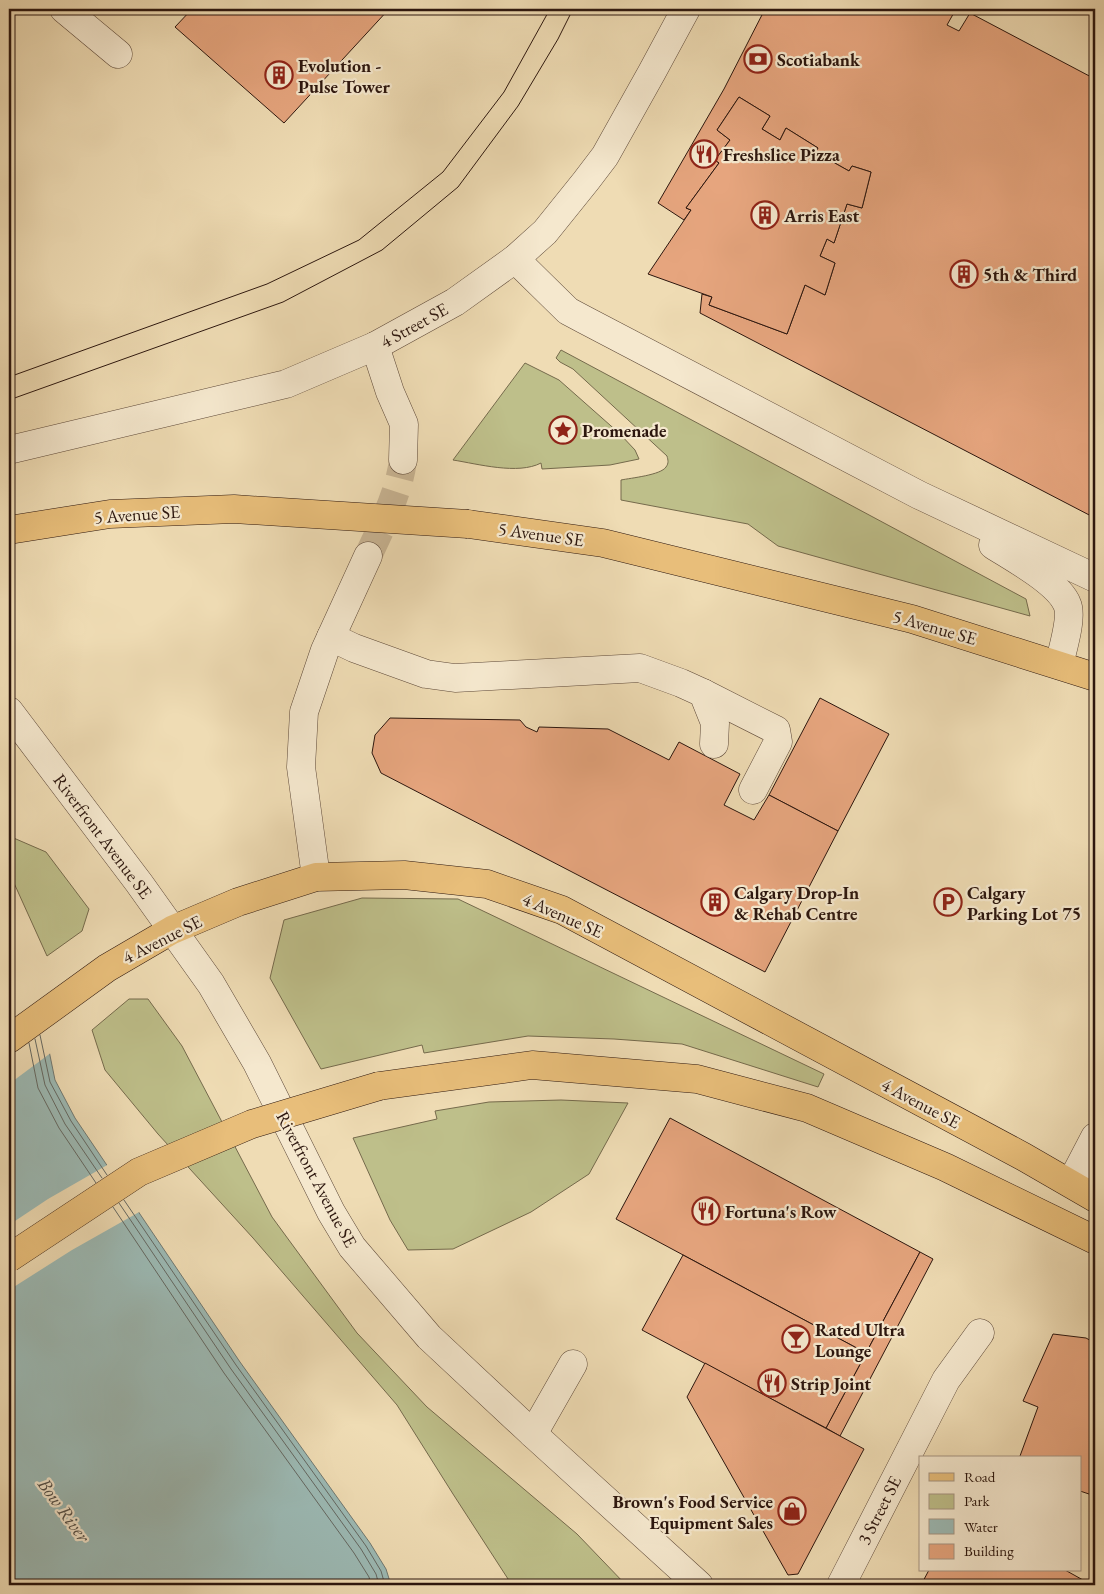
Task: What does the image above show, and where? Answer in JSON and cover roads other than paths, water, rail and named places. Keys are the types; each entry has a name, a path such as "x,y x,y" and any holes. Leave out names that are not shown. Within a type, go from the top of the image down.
{"main road":[{"name":"5 Avenue SE","path":"9,530 110,514 234,509 468,524 603,543 912,619 1095,677"},
{"name":"4 Avenue SE","path":"9,1039 107,968 172,930 238,902 316,877 404,875 487,884 562,910 1071,1183 1095,1198"},
{"path":"9,1258 139,1172 252,1124 379,1086 532,1065 697,1079 807,1108 944,1167 1095,1240"}],"street":[{"path":"64,9 118,54"},
{"name":"4 Street SE","path":"9,450 286,384 375,346 455,302 515,259 544,232 574,197 605,156 686,9"},
{"path":"515,259 568,311 919,494 1095,578"},
{"path":"375,346 390,392 404,424 403,460"},
{"path":"919,494 1052,584 1068,605 1068,629 1059,665"},
{"path":"316,877 301,767 304,712 331,637 368,556"},
{"path":"331,637 354,648 426,674 454,678 640,668 703,693 776,730 778,742 753,790"},
{"path":"703,693 715,723 714,744"},
{"name":"Riverfront Avenue SE","path":"9,711 139,883 211,984 257,1063 331,1212 352,1247 429,1337 699,1585"},
{"path":"1071,1183 1095,1136"},
{"name":"3 Street SE","path":"841,1585 946,1380 980,1333"},
{"path":"533,1434 573,1364"}],"water":[{"name":"Bow River","path":"9,993 46,1036 55,1080 75,1118 240,1362 370,1543 386,1569 391,1585 9,1585"}],"tunnel":[{"path":"368,556 394,497 403,460"}],"tram line":[{"path":"9,377 267,284 359,240 443,172 504,92 550,9"},
{"path":"9,400 283,302 382,250 458,187 518,106 558,39 573,9"}],"place":[{"name":"Scotiabank","path":"758,59"},
{"name":"Evolution - Pulse Tower","path":"279,75"},
{"name":"Freshslice Pizza","path":"704,154"},
{"name":"Arris East","path":"765,215"},
{"name":"5th & Third","path":"964,274"},
{"name":"Promenade","path":"563,430"},
{"name":"Calgary Drop-In & Rehab Centre","path":"715,902"},
{"name":"Calgary Parking Lot 75","path":"948,902"},
{"name":"Fortuna's Row","path":"706,1211"},
{"name":"Rated Ultra Lounge","path":"796,1339"},
{"name":"Strip Joint","path":"772,1383"},
{"name":"Brown's Food Service Equipment Sales","path":"792,1511"}]}
